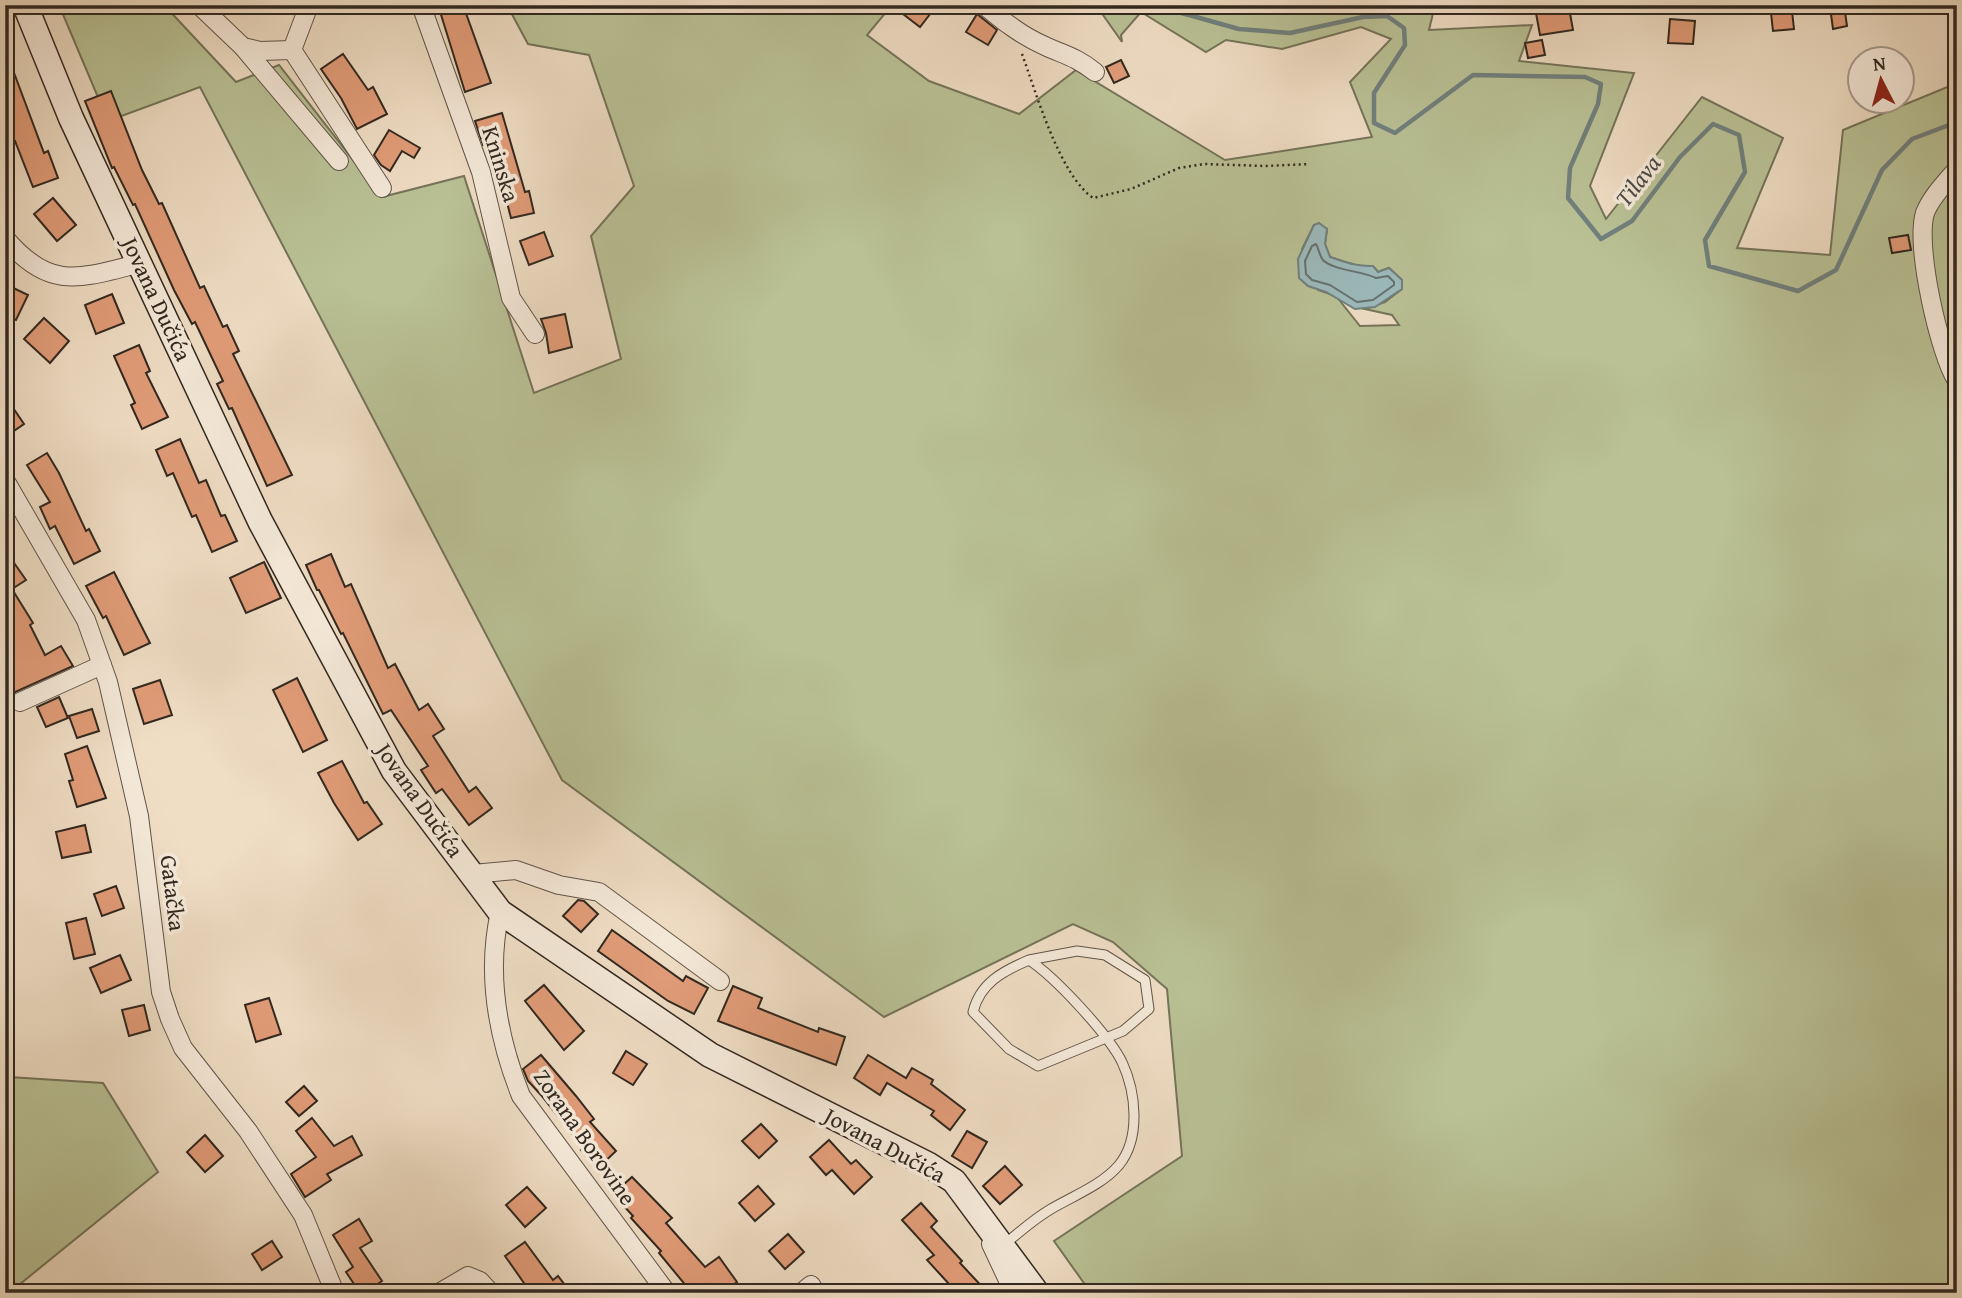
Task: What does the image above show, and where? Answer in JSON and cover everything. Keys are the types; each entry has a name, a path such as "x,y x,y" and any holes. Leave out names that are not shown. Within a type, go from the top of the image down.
{"main road":[{"name":"Jovana Dučića","path":"24,5 71,118 260,521 394,772 500,912 710,1055 954,1181 1037,1293"}],"street":[{"path":"198,5 243,47 339,161"},
{"path":"292,50 309,5"},
{"name":"Kninska","path":"421,5 481,172 511,298 535,334"},
{"path":"984,5 1012,28 1044,46 1076,57 1095,72"},
{"path":"243,47 260,51 292,50"},
{"path":"292,50 382,188"},
{"path":"1957,169 1926,210 1923,223 1925,260 1938,335 1944,358 1957,381"},
{"path":"5,238 19,254 45,272 66,278 141,263"},
{"name":"Gatačka","path":"5,480 86,620 108,682 139,816 161,992 170,1019 183,1048 248,1131 303,1216 335,1293"},
{"path":"20,702 102,665"},
{"path":"473,874 516,870 559,885 599,892 720,981"},
{"name":"Zorana Borovine","path":"500,912 494,957 498,1019 509,1064 521,1096 667,1293"},
{"path":"974,1209 1014,1293"},
{"path":"439,1293 468,1276 480,1281 491,1293"}],"lane":[{"path":"1077,951 1105,955 1145,980 1149,1009 1122,1031 1038,1066 1009,1049 973,1012 977,997 1001,972 1029,960 1077,951"},
{"path":"1003,1246 1034,1219 1097,1184 1119,1165 1129,1146 1133,1126 1132,1097 1122,1063 1104,1037 1045,971 1029,960"}],"path":[{"path":"1012,28 1048,126 1082,190 1093,198 1131,189 1179,168 1204,164 1309,164"}],"green space":[{"path":"59,5 164,5 236,82 279,65 382,197 464,176 534,393 621,359 591,236 634,186 589,55 528,44 507,5 892,5 867,35 929,81 1019,114 1076,70 1225,160 1372,137 1350,82 1391,39 1361,27 1282,49 1226,40 1206,52 1141,12 1121,35 1122,42 1096,5 1435,5 1429,30 1532,25 1519,61 1634,73 1590,186 1606,219 1702,97 1783,138 1737,248 1830,255 1843,130 1877,116 1916,116 1916,100 1957,83 1957,1293 1091,1293 1054,1241 1182,1156 1167,989 1113,942 1073,924 884,1017 562,780 200,87 108,121","holes":["1314,225 1327,229 1325,244 1330,257 1355,265 1373,266 1378,272 1389,268 1402,280 1402,289 1385,302 1365,309 1392,315 1399,325 1360,326 1336,296 1318,290 1302,249"]},
{"path":"5,1071 9,1077 103,1083 158,1172 9,1293 5,1293"}],"water":[{"path":"1319,223 1327,229 1325,244 1330,257 1355,265 1373,266 1378,272 1389,268 1402,280 1402,289 1375,307 1355,309 1326,292 1308,286 1299,278 1298,259 1314,225"}],"building":[{"path":"438,5 463,5 491,83 465,92"},
{"path":"909,5 937,5 920,27 903,14"},
{"path":"1844,5 1847,26 1833,29 1830,7"},
{"path":"1569,8 1573,30 1540,35 1536,13"},
{"path":"1792,11 1794,29 1773,31 1771,13"},
{"path":"977,14 997,30 988,45 966,32"},
{"path":"1670,19 1695,21 1693,44 1668,43"},
{"path":"1542,40 1545,55 1528,58 1525,43"},
{"path":"7,54 44,153 48,151 58,178 33,187 15,141 11,142 5,127"},
{"path":"343,54 368,90 373,87 387,114 357,129 341,98 321,69"},
{"path":"1121,60 1129,76 1114,83 1106,67"},
{"path":"111,91 142,170 159,204 162,203 200,288 204,286 223,327 227,325 239,351 233,354 292,475 267,486 232,408 229,409 217,384 223,381 195,322 192,324 174,290 135,204 133,205 114,167 112,168 85,101"},
{"path":"502,113 525,192 529,191 534,213 511,218 502,183 498,184 488,143 483,145 475,121"},
{"path":"389,130 420,148 414,158 402,151 390,171 381,165 374,155"},
{"path":"53,198 76,225 57,241 34,214"},
{"path":"544,232 553,256 529,265 520,241"},
{"path":"1908,235 1911,250 1892,253 1889,238"},
{"path":"5,284 28,295 16,320 5,315"},
{"path":"112,294 124,323 96,334 85,305"},
{"path":"565,314 572,347 549,353 541,319"},
{"path":"44,318 69,341 50,363 24,339"},
{"path":"139,345 150,371 146,373 168,417 142,429 131,405 135,403 114,356"},
{"path":"5,396 24,424 5,437"},
{"path":"180,439 199,483 206,480 221,516 225,515 237,541 212,552 196,515 192,517 173,473 167,476 156,450"},
{"path":"47,453 86,531 89,529 100,551 74,564 55,526 50,529 40,507 50,502 27,465"},
{"path":"5,550 26,580 12,589 33,623 30,625 45,655 61,646 73,666 15,692 9,700 10,707 5,710"},
{"path":"331,554 345,587 351,584 388,668 395,664 419,710 428,704 444,729 433,736 469,792 476,787 492,808 469,825 442,789 436,793 421,770 428,766 391,710 383,714 343,633 341,634 317,590 306,565"},
{"path":"264,562 281,598 246,613 230,578"},
{"path":"114,572 150,643 124,655 106,616 103,618 86,586"},
{"path":"297,678 327,740 303,752 273,690"},
{"path":"160,680 172,715 144,724 133,689"},
{"path":"59,697 68,718 46,727 37,707"},
{"path":"92,709 99,731 77,738 69,716"},
{"path":"87,746 106,798 77,807 65,754"},
{"path":"342,761 364,803 367,802 382,824 358,840 318,773"},
{"path":"85,825 91,852 62,858 56,832"},
{"path":"116,886 124,908 102,916 94,894"},
{"path":"578,900 584,901 598,914 581,932 563,916"},
{"path":"86,918 95,954 74,959 66,923"},
{"path":"612,930 683,981 686,976 708,988 694,1014 668,1001 598,951"},
{"path":"120,955 131,980 101,993 90,968"},
{"path":"544,985 584,1031 564,1050 525,1001"},
{"path":"733,986 762,998 758,1008 818,1032 819,1028 845,1037 836,1065 718,1021"},
{"path":"269,998 281,1034 256,1042 245,1005"},
{"path":"144,1005 150,1030 129,1036 122,1010"},
{"path":"626,1051 647,1064 633,1085 613,1073"},
{"path":"541,1055 594,1119 590,1122 616,1151 598,1168 528,1081 523,1069"},
{"path":"868,1055 906,1078 912,1068 933,1080 931,1084 965,1110 950,1130 931,1115 934,1111 887,1083 880,1095 854,1078"},
{"path":"304,1086 317,1101 299,1116 286,1102"},
{"path":"312,1118 334,1146 352,1136 362,1155 327,1174 331,1180 305,1197 291,1174 316,1157 296,1131"},
{"path":"761,1124 777,1141 759,1158 742,1141"},
{"path":"967,1131 987,1142 972,1168 952,1156"},
{"path":"205,1135 223,1156 205,1172 187,1152"},
{"path":"829,1140 851,1164 856,1160 872,1177 854,1194 832,1170 826,1175 810,1157"},
{"path":"1005,1166 1022,1185 1000,1204 983,1186"},
{"path":"632,1177 672,1218 666,1223 705,1267 719,1257 737,1282 723,1293 692,1293 613,1194"},
{"path":"758,1186 774,1204 755,1221 739,1203"},
{"path":"527,1187 546,1208 525,1227 506,1205"},
{"path":"921,1203 937,1221 931,1227 988,1293 942,1293 950,1285 927,1260 934,1255 902,1220"},
{"path":"359,1219 372,1241 360,1248 382,1281 364,1293 360,1293 346,1272 353,1267 333,1235"},
{"path":"788,1234 804,1252 785,1269 769,1251"},
{"path":"272,1241 282,1257 262,1270 252,1254"},
{"path":"525,1242 553,1280 558,1276 571,1293 531,1293 505,1256"}],"waterway":[{"name":"Tilava","path":"1153,5 1239,29 1290,33 1363,17"},
{"name":"Tilava","path":"1371,5 1363,17 1387,16 1404,28 1405,45 1374,93 1374,123 1395,133 1473,75 1585,77 1601,84 1598,104 1570,168 1568,198 1601,239 1632,221 1680,157 1713,124 1739,135 1745,172 1705,240 1709,266 1798,291 1836,270 1882,170 1912,139 1957,122"}]}
